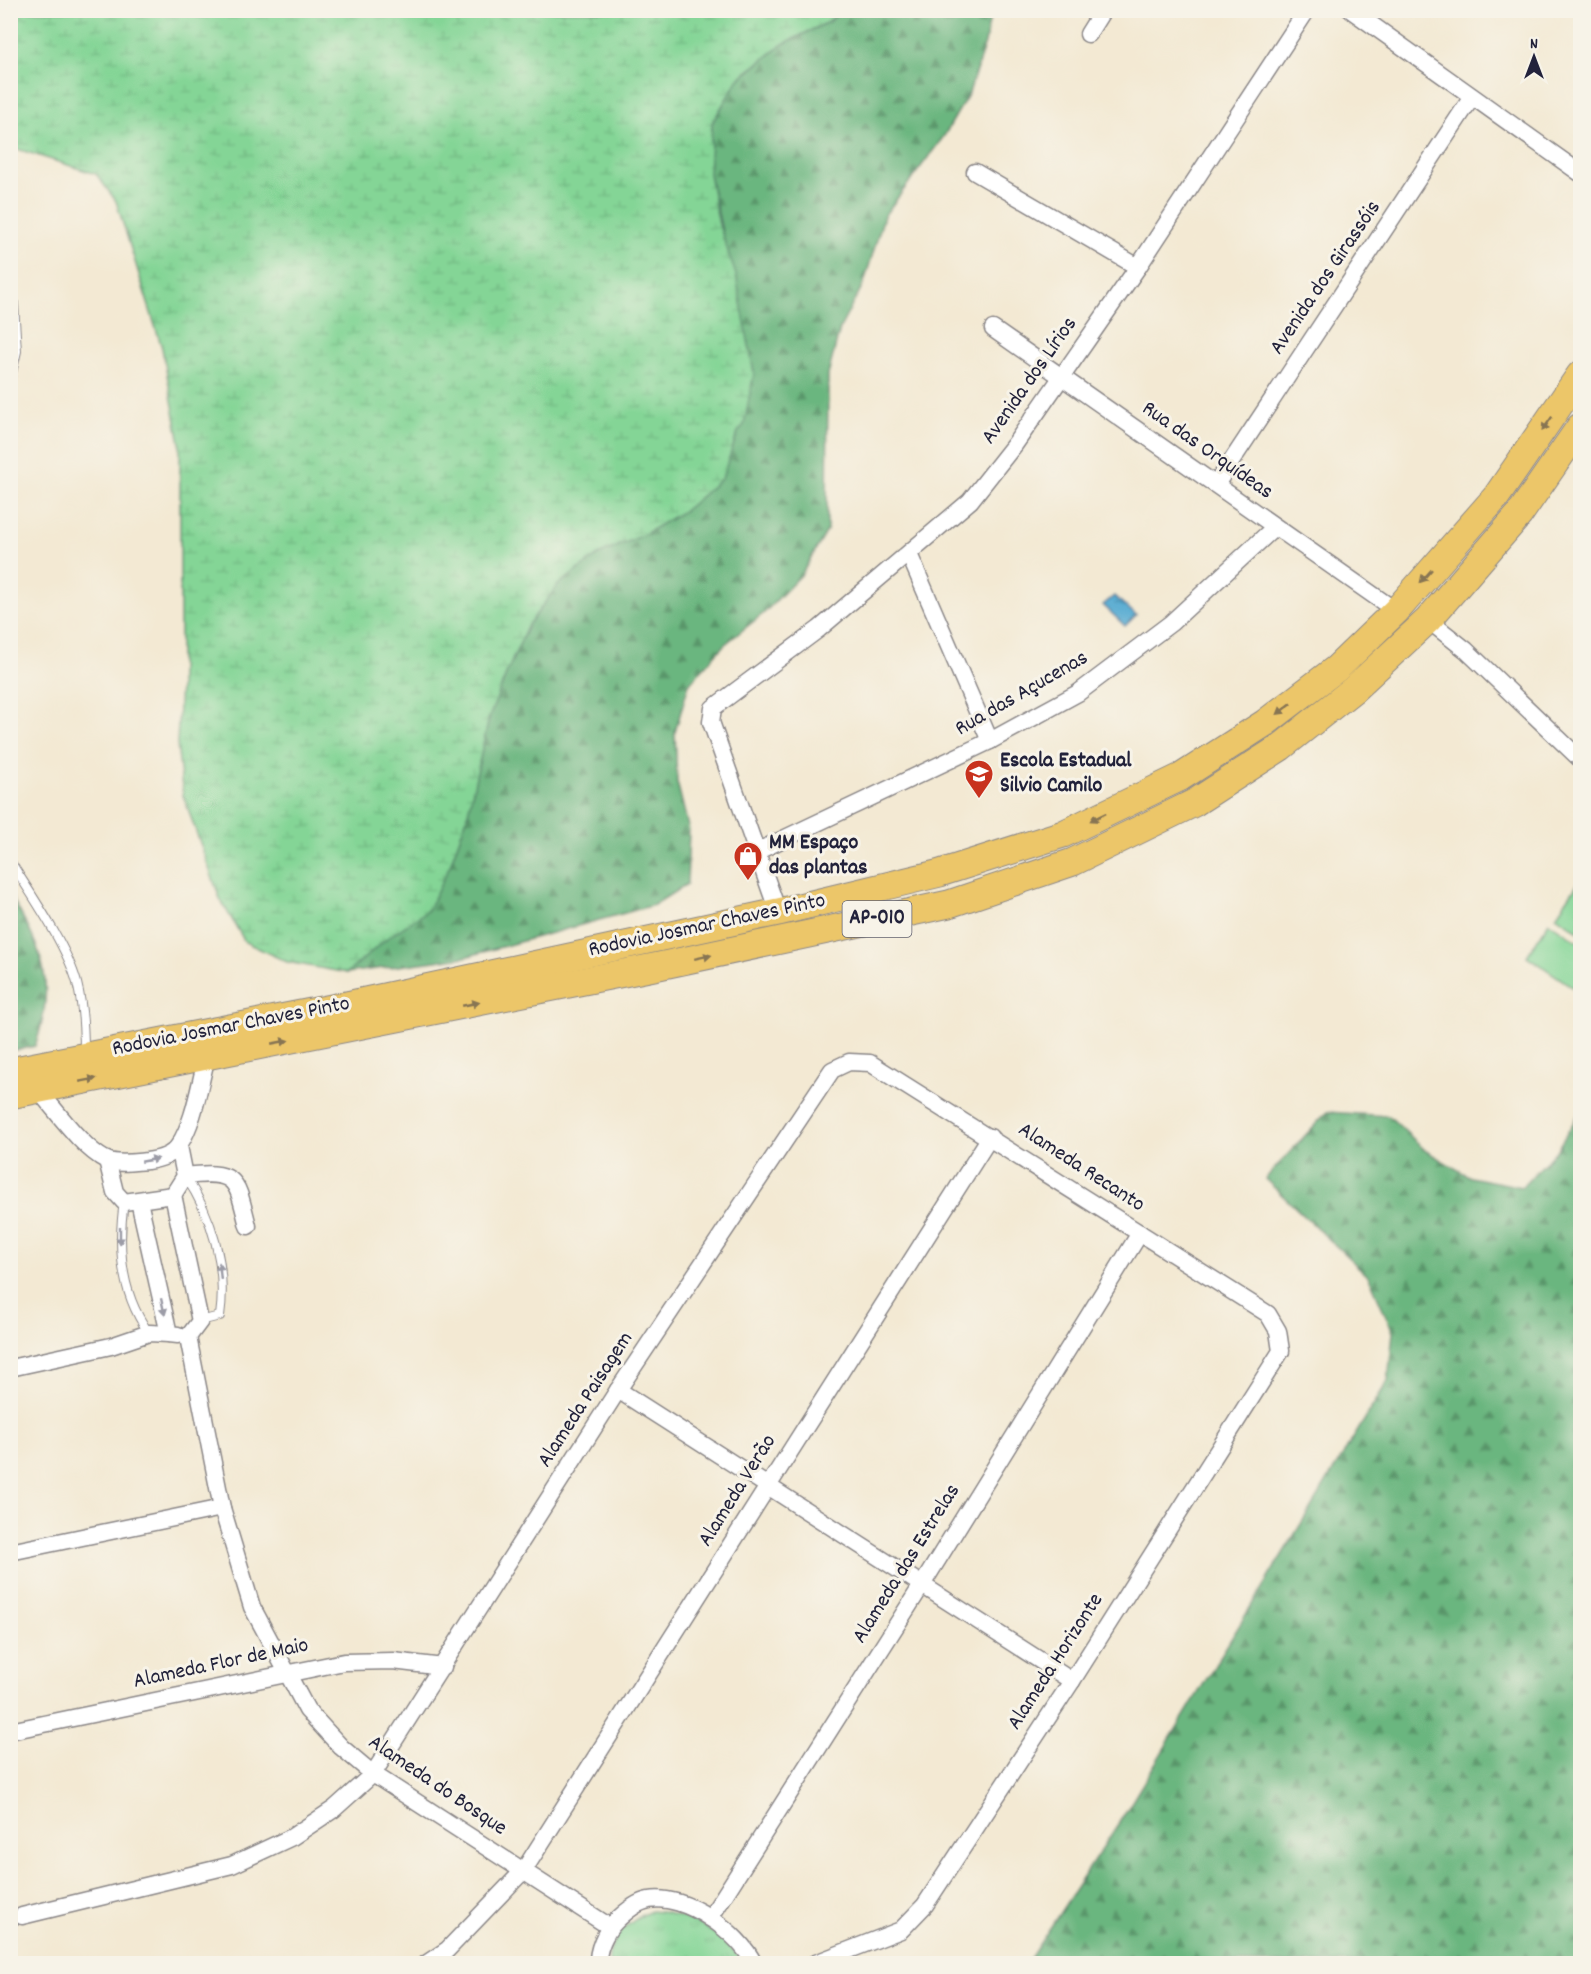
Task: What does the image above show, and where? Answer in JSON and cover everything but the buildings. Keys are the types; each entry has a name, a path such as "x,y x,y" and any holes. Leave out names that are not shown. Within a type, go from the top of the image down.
{"main road":[{"name":"Rodovia Josmar Chaves Pinto","path":"10,1071 342,1006 778,912 940,873 1064,834 1181,777 1265,723 1336,668 1396,610 1496,497 1581,375"},
{"name":"Rodovia Josmar Chaves Pinto","path":"10,1095 658,966 950,903 1073,862 1194,803 1281,747 1354,689 1428,620 1519,515 1581,427"},
{"path":"652,938 658,966"}],"street":[{"path":"1088,34 1103,10"},
{"name":"Avenida dos Lírios","path":"758,851 711,722 713,708 819,628 970,501 1062,377 1138,267 1307,10"},
{"path":"1351,10 1581,173"},
{"name":"Avenida dos Girassóis","path":"1217,483 1472,97"},
{"path":"975,172 1138,267"},
{"name":"Rua das Orquídeas","path":"993,329 1396,610"},
{"name":"Rua das Açucenas","path":"758,851 990,741 1078,693 1171,623 1275,527"},
{"path":"909,554 990,741"},
{"path":"1428,620 1466,650 1581,759"},
{"path":"758,851 778,912"},
{"path":"38,1090 88,1146 107,1160 132,1163 152,1160 171,1155 179,1146 186,1130 207,1057"},
{"name":"Alameda Recanto","path":"849,1062 870,1063 990,1137 1268,1314 1278,1331"},
{"name":"Alameda Paisagem","path":"22,1916 232,1865 292,1837 334,1809 373,1774 618,1390 832,1070 849,1062"},
{"name":"Alameda Verão","path":"426,1964 447,1950 524,1870 990,1137"},
{"path":"10,1368 111,1346 149,1333 188,1337 200,1321 173,1195 185,1176 179,1146"},
{"path":"107,1160 115,1192 132,1202 173,1195"},
{"path":"185,1176 211,1173 224,1175 233,1180 239,1189 248,1226"},
{"path":"132,1202 169,1334"},
{"name":"Alameda das Estrelas","path":"710,1918 922,1585 1140,1233"},
{"name":"Alameda Horizonte","path":"813,1964 901,1930 925,1905 1072,1681 1281,1350 1278,1331"},
{"name":"Alameda do Bosque","path":"188,1337 222,1508 252,1606 307,1710 341,1747 373,1774 610,1927"},
{"path":"618,1390 1072,1681"},
{"path":"10,1552 222,1508"},
{"name":"Alameda Flor de Maio","path":"10,1731 344,1662 393,1661 443,1667"},
{"path":"598,1964 597,1955 610,1927 627,1910 649,1900 671,1900 710,1918 738,1940 748,1951 754,1964"}],"lane":[{"path":"10,381 16,351 11,257"},
{"path":"10,861 49,923 77,981 84,1016 84,1056"},
{"path":"185,1176 205,1208 220,1268 220,1316 200,1321"},
{"path":"132,1202 119,1232 122,1269 137,1316 149,1333"}],"green space":[{"path":"10,11 841,11 830,21 783,44 738,79 712,123 709,174 719,225 736,275 754,373 744,425 738,432 722,478 685,510 643,535 598,555 558,585 528,625 507,672 489,718 467,817 450,865 428,910 386,939 347,973 287,962 245,942 220,899 183,795 177,744 180,685 180,443 162,348 116,201 96,174 11,147"},
{"path":"841,11 991,11 985,43 969,93 944,136 884,216 864,283 840,328 828,375 827,531 801,575 764,613 724,645 689,684 675,732 677,782 689,830 687,884 654,905 465,957 347,973 386,939 428,910 450,865 467,817 489,718 507,672 528,625 558,585 598,555 643,535 685,510 722,478 754,373 709,174 712,123 738,80 783,44 830,21"},
{"path":"1580,880 1580,932 1556,916"},
{"path":"11,897 38,951 46,986 42,1024 35,1046 11,1051"},
{"path":"1549,922 1580,943 1580,992 1527,956"},
{"path":"1327,1112 1389,1116 1426,1151 1470,1177 1522,1187 1556,1151 1580,1112 1580,1963 1027,1963 1122,1818 1388,1381 1393,1332 1369,1277 1265,1179"},
{"path":"651,1911 676,1915 703,1926 726,1943 742,1963 609,1963 609,1954 616,1938 628,1925"}],"water":[{"path":"1114,596 1136,615 1125,626 1103,605"}],"place":[{"name":"Escola Estadual Silvio Camilo","path":"979,800"},
{"name":"MM Espaço das plantas","path":"748,882"}]}
